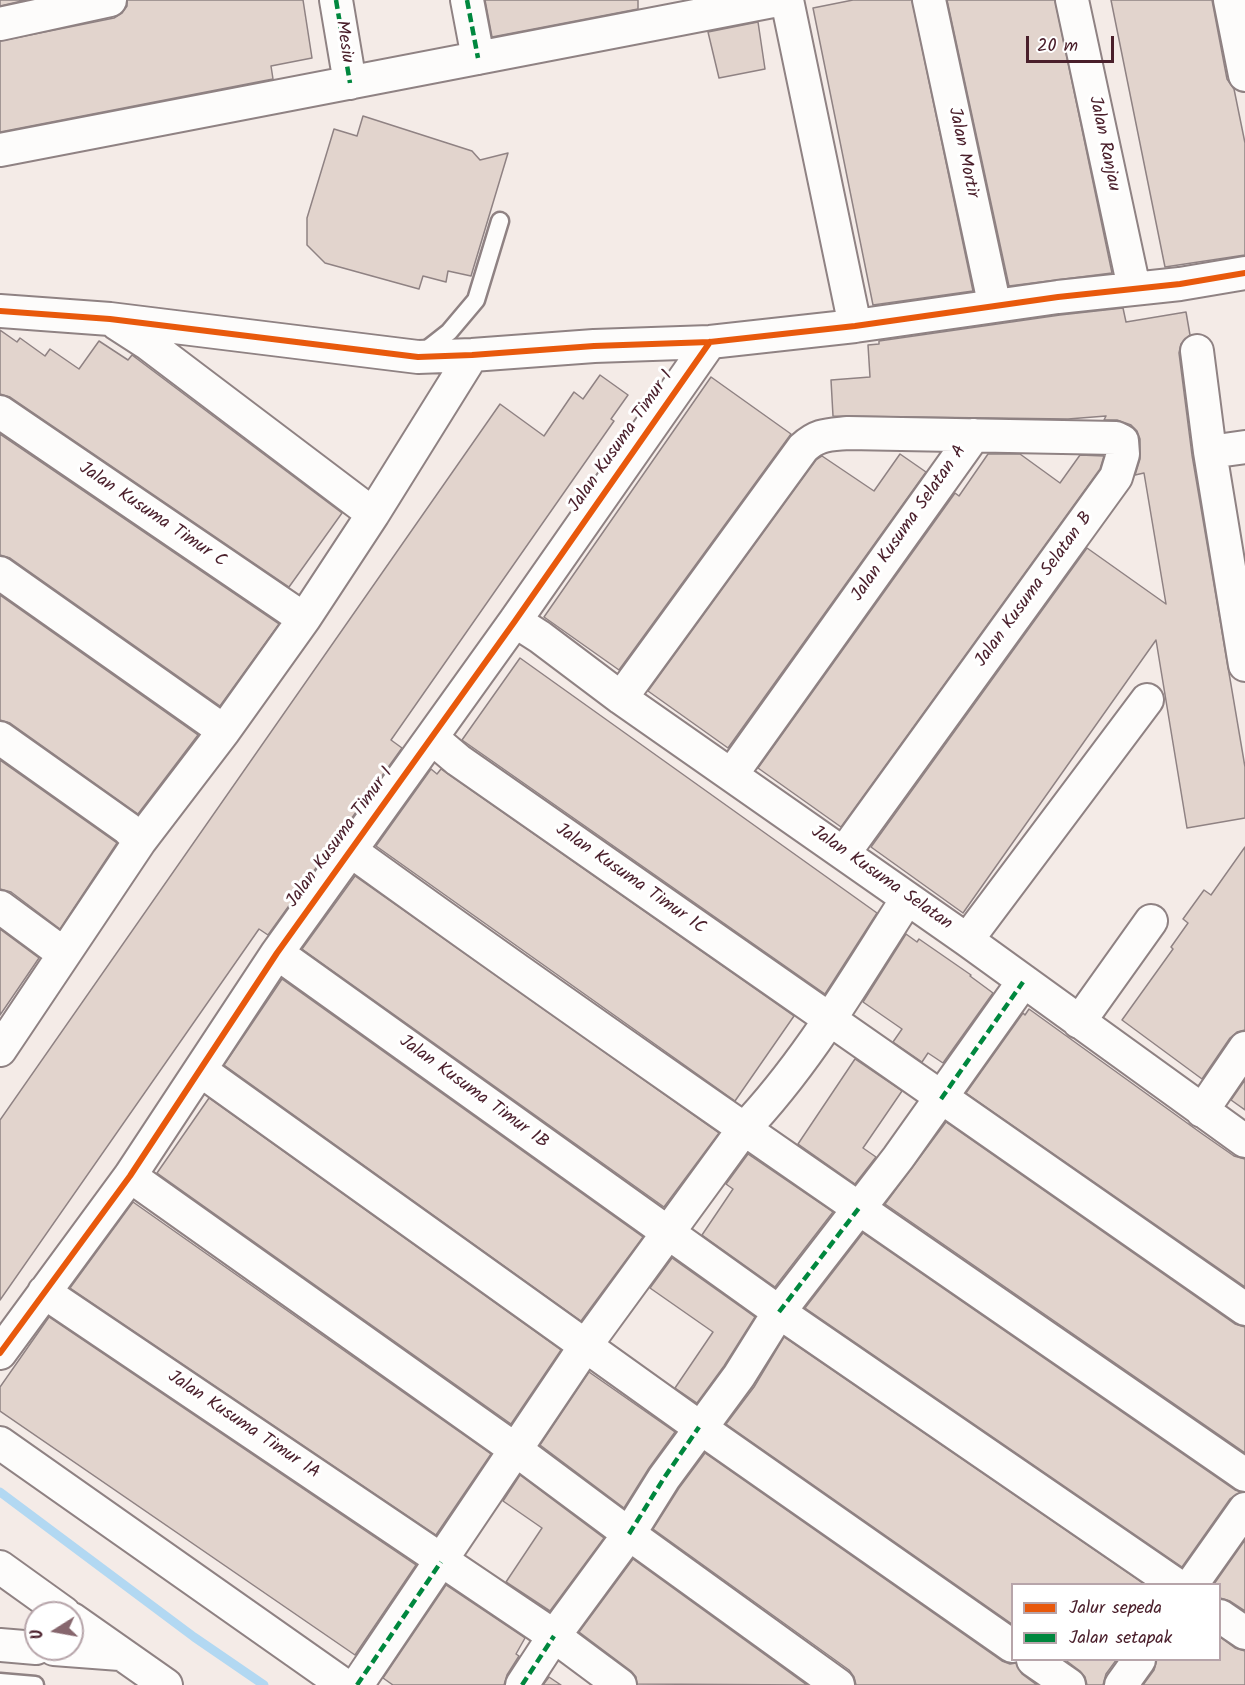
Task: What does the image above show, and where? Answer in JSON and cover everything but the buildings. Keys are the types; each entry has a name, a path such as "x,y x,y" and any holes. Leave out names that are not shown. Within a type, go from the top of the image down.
{"street":[{"path":"0,24 110,0"},
{"name":"Mesiu","path":"336,0 350,83"},
{"path":"466,0 478,58"},
{"path":"0,150 778,0"},
{"path":"787,0 855,326"},
{"name":"Jalan Mortir","path":"929,0 996,305"},
{"name":"Jalan Ranjau","path":"1072,0 1134,288"},
{"path":"1230,0 1245,75"},
{"path":"0,311 110,320 418,357 594,346 710,342 855,326 996,305 1245,273"},
{"path":"110,320 147,343 373,514"},
{"name":"Jalan Kusuma Timur I","path":"0,1353 130,1176 277,953 515,621 710,342"},
{"path":"1197,351 1210,452 1245,665"},
{"path":"0,1050 140,841 224,731 304,619 373,514 472,355"},
{"name":"Jalan Kusuma Timur C","path":"0,412 304,619"},
{"name":"Jalan Kusuma Selatan A","path":"621,698 803,448 813,439 825,435 848,433 974,435"},
{"name":"Jalan Kusuma Selatan A","path":"732,774 974,435"},
{"name":"Jalan Kusuma Selatan B","path":"844,853 1116,477 1124,454 1122,441 1116,438 974,435"},
{"path":"1210,452 1245,447"},
{"path":"0,573 224,731"},
{"name":"Jalan Kusuma Selatan","path":"515,621 967,940 1245,1141"},
{"path":"967,940 1147,700"},
{"path":"0,738 127,828 140,841"},
{"name":"Jalan Kusuma Timur 1C","path":"432,738 458,760 941,1099 1245,1308"},
{"path":"351,851 743,1130 1245,1475"},
{"path":"357,1685 586,1345 743,1130 769,1103 830,1019 908,899"},
{"path":"0,907 64,954"},
{"path":"1079,1023 1151,921"},
{"name":"Jalan Kusuma Timur 1B","path":"277,953 779,1312 1173,1583"},
{"path":"522,1685 554,1636 629,1534 663,1478 739,1376 779,1312 941,1099 1023,982"},
{"path":"1202,1111 1245,1048"},
{"path":"200,1070 699,1427 1011,1645"},
{"path":"130,1176 516,1450 838,1685"},
{"name":"Jalan Kusuma Timur 1A","path":"44,1292 441,1562 554,1636 620,1685"},
{"path":"0,1443 344,1685"},
{"path":"1193,1583 1245,1509"},
{"path":"0,1567 47,1601"},
{"path":"1221,1617 1245,1633"},
{"path":"84,1628 166,1685"},
{"path":"0,1645 24,1647"},
{"path":"84,1651 120,1654"},
{"path":"1036,1661 1069,1685"},
{"path":"1121,1685 1138,1661"}],"lane":[{"path":"418,357 449,332 476,300 500,221"},
{"path":"0,1682 35,1685"}],"waterway":[{"path":"0,1492 194,1637 264,1685"}],"marked path":[{"path":"336,0 350,83"},
{"path":"467,0 478,58"},
{"path":"941,1099 1023,982"},
{"path":"779,1312 859,1208"},
{"path":"629,1534 699,1427"},
{"path":"357,1685 441,1562"},
{"path":"522,1685 554,1636"}],"cycle path":[{"path":"0,311 110,319 418,357 594,346 710,342 855,326 1058,297 1180,284 1245,273"},
{"path":"0,1353 130,1176 277,953 515,621 710,342"}]}
